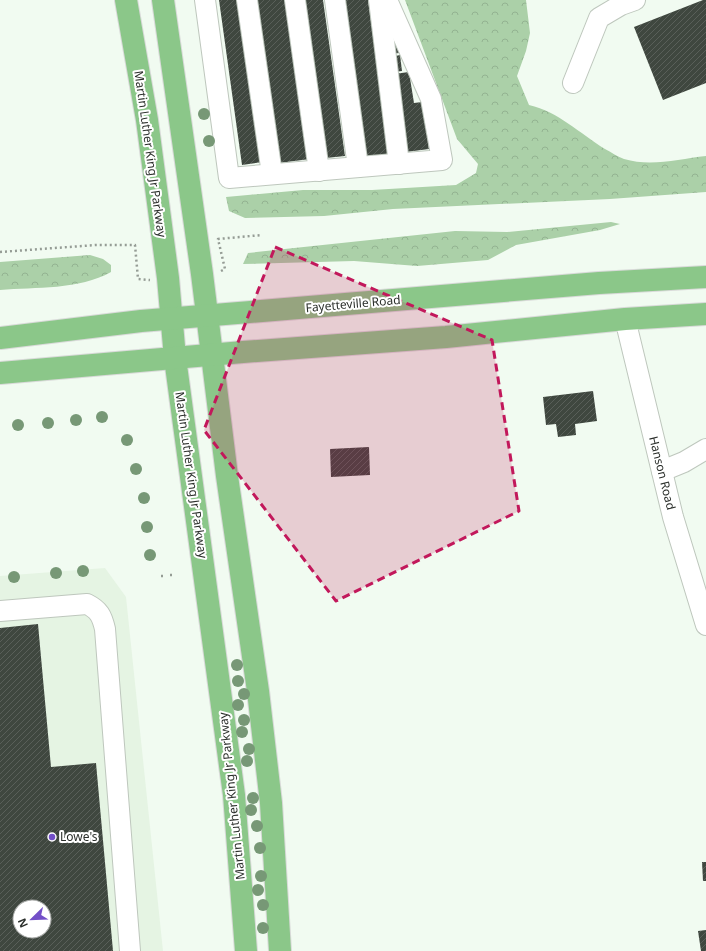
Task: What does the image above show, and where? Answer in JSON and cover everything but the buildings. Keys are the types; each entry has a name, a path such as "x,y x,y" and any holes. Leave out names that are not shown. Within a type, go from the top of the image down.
{"main road":[{"name":"Martin Luther King Jr Parkway","path":"126,0 147,120 175,358 234,795 246,951"},
{"path":"163,0 207,316 227,476 258,691 271,803 280,951"},
{"name":"Fayetteville Road","path":"0,338 171,318 591,284 706,277"},
{"path":"0,373 211,356 243,352 446,337 625,319 706,314"}],"street":[{"path":"205,0 229,178 442,160 431,99 387,0"},
{"path":"247,0 272,174"},
{"path":"295,0 319,171"},
{"path":"335,0 358,168"},
{"path":"379,0 399,164"},
{"path":"573,83 599,18 621,5 635,0"},
{"name":"Hanson Road","path":"625,319 662,471 700,586 706,625"},
{"path":"662,471 684,462 706,449"},
{"path":"0,611 87,604 96,609 102,618 105,629 130,951"}],"path":[{"path":"220,272 225,269 218,239 262,235"},
{"path":"0,252 96,245 135,245 138,279 145,280"}],"highlighted area":[{"path":"275,247 492,340 519,511 336,601 204,430"}],"shaded area":[{"path":"105,568 126,597 163,951 0,951 0,576"}],"green space":[{"path":"405,0 526,0 530,33 526,51 517,76 529,105 540,108 559,118 605,149 624,159 655,162 706,156 706,192 610,199 393,209 324,216 245,218 229,211 226,197 303,190 372,190 456,185 476,173 478,164 457,139"},
{"path":"611,222 620,224 600,230 516,245 488,260 417,266 354,261 243,264 248,253 455,231 507,232"},
{"path":"90,255 103,259 111,265 111,272 99,278 71,285 0,290 0,262"}],"place":[{"name":"Lowe's","path":"52,837"}]}
